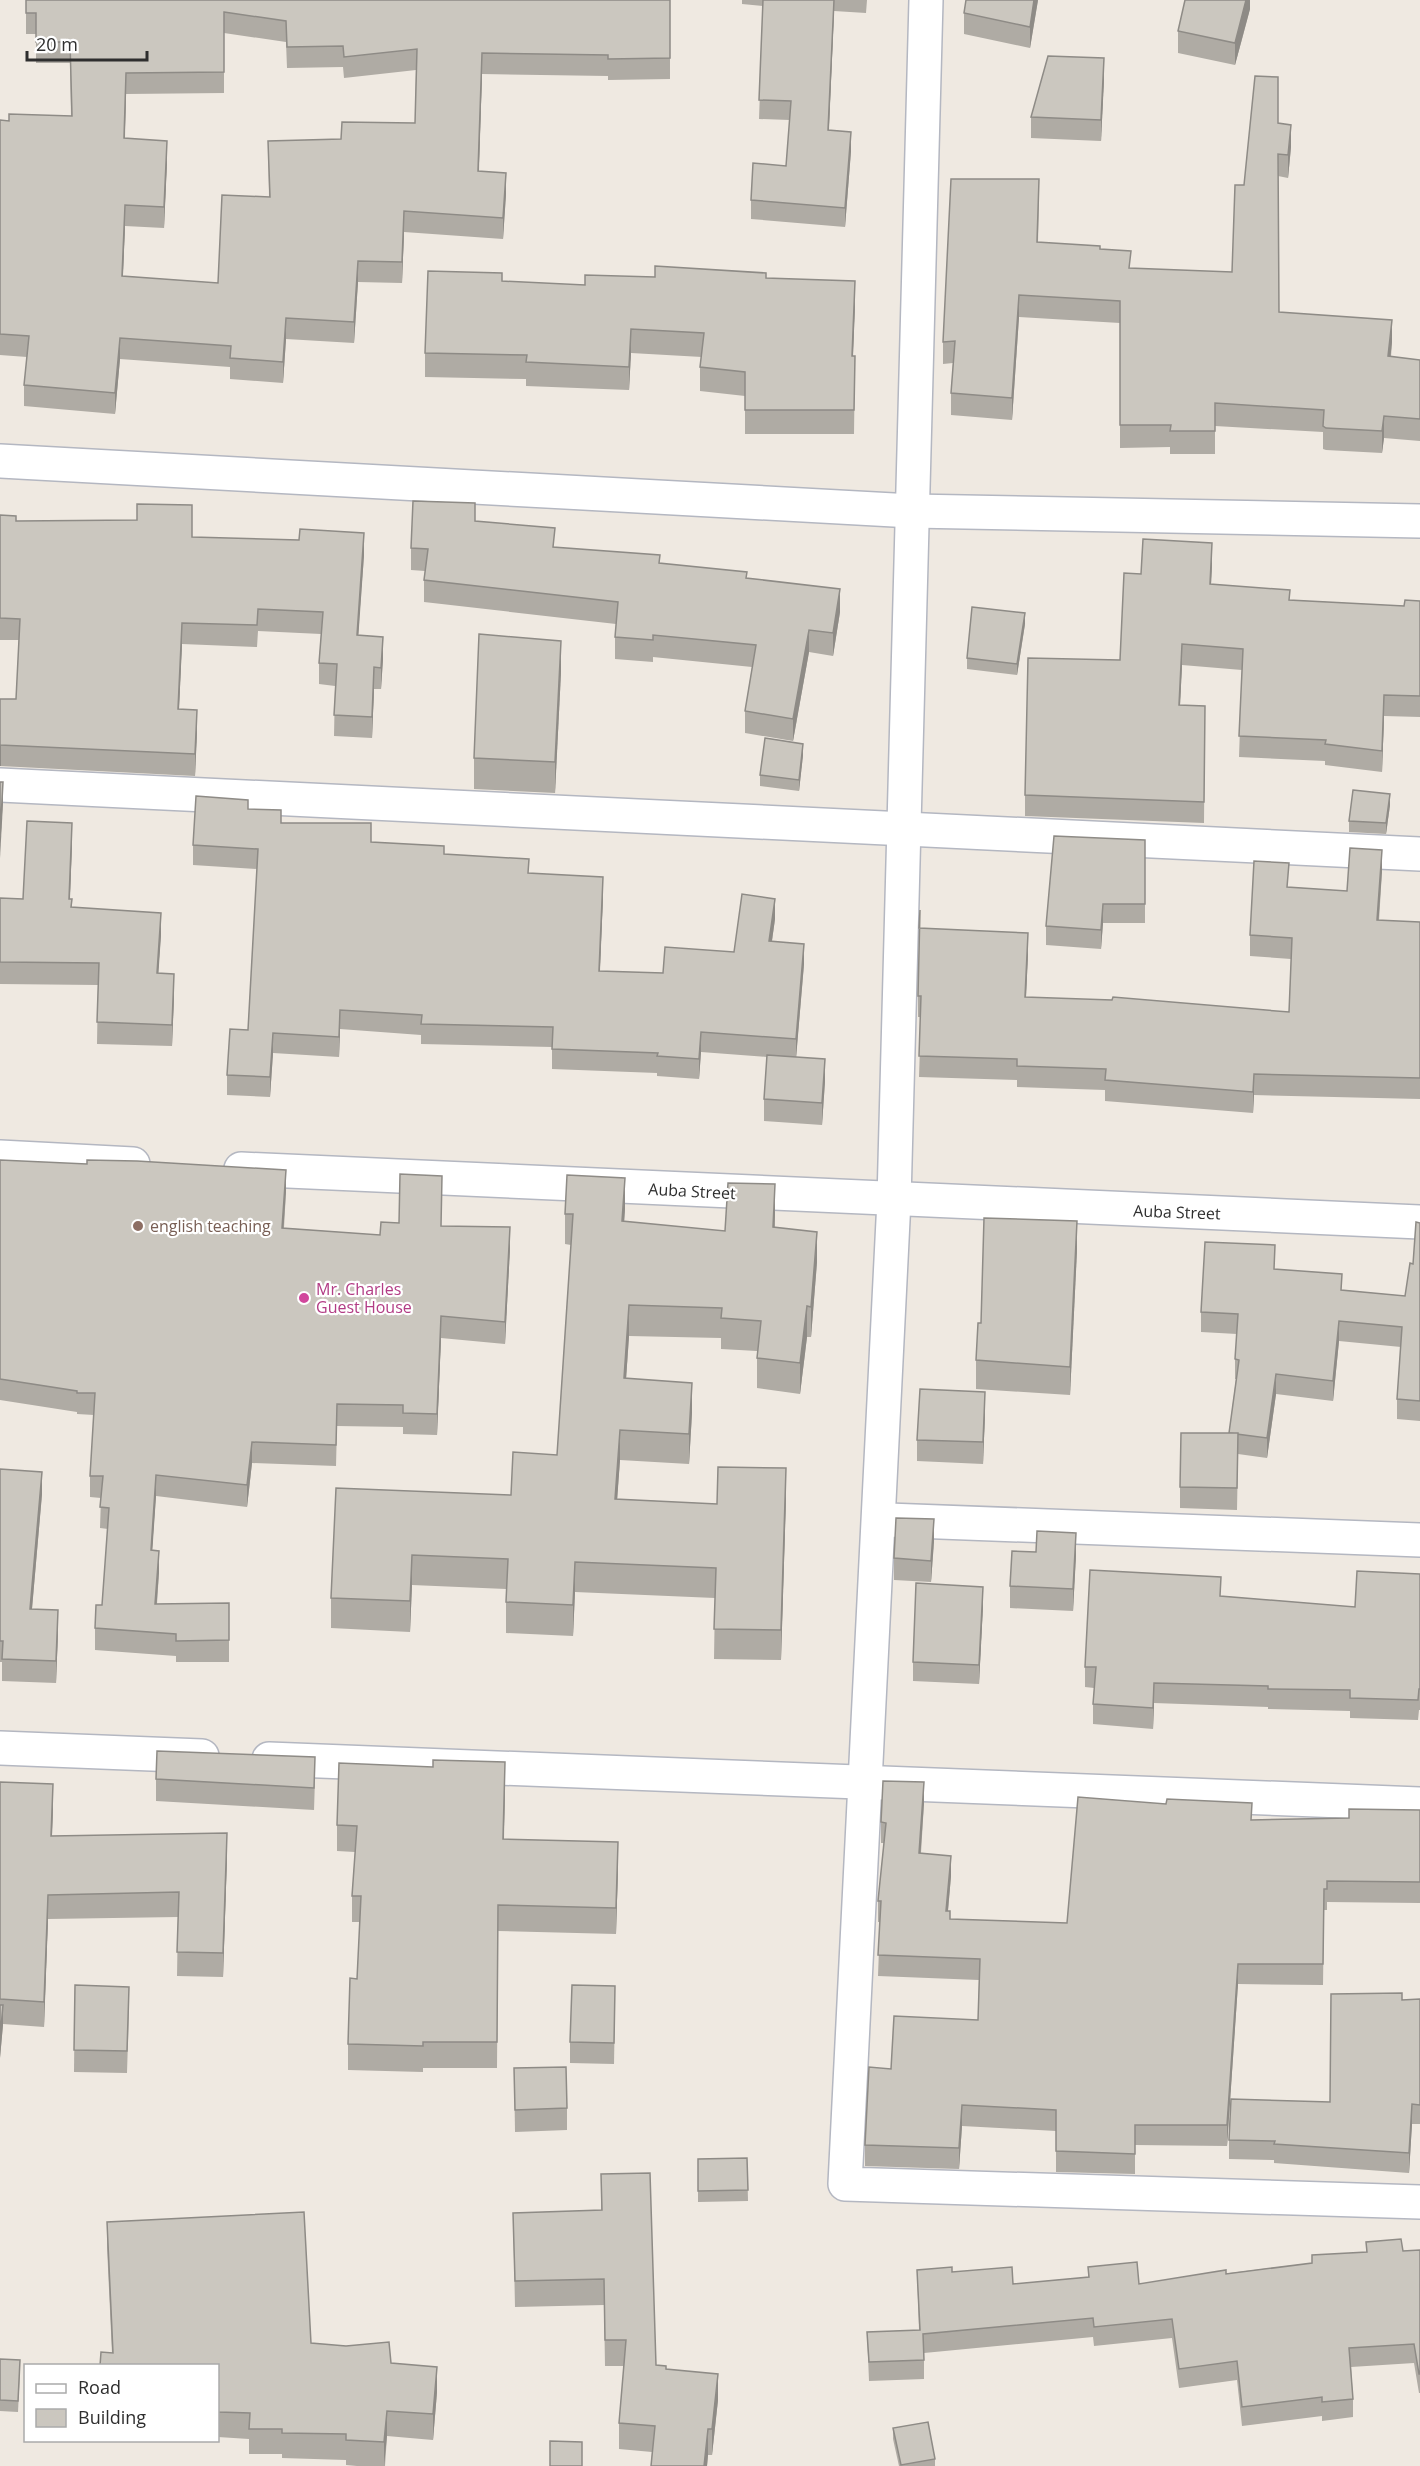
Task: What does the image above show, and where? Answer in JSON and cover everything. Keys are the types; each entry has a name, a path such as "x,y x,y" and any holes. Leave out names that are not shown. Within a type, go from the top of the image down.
{"street":[{"path":"926,0 894,1200 845,2184 1420,2202"},
{"path":"0,461 912,510 1420,521"},
{"path":"0,785 1420,854"},
{"path":"0,1157 167,1165"},
{"name":"Auba Street","path":"215,1168 1420,1222"},
{"path":"879,1520 1420,1539"},
{"path":"0,1748 866,1784 1420,1804"}],"building":[{"path":"26,0 670,0 670,58 608,59 608,55 482,53 478,171 506,173 503,218 404,211 402,262 358,261 354,322 286,318 283,362 230,358 231,346 120,338 115,393 24,385 29,336 0,334 0,120 9,121 9,114 72,116 70,42 36,42 36,13 26,13","holes":["224,12 286,21 287,47 343,46 344,57 417,49 415,123 342,122 341,139 268,141 270,197 222,195 218,283 122,276 125,205 164,207 167,141 124,138 126,73 224,72"]},
{"path":"763,0 834,0 828,130 851,132 845,208 751,200 753,163 786,166 791,101 759,100"},
{"path":"966,0 1034,0 1030,27 964,13"},
{"path":"1185,0 1246,0 1235,43 1178,31"},
{"path":"1048,56 1104,58 1101,120 1031,117"},
{"path":"1255,76 1278,77 1278,123 1291,125 1288,155 1278,154 1279,312 1392,320 1388,356 1420,360 1420,419 1384,416 1382,431 1326,428 1323,426 1324,410 1215,403 1215,431 1170,431 1171,425 1120,425 1120,301 1019,295 1012,398 951,393 955,341 943,342 951,179 1039,179 1037,242 1100,246 1100,249 1131,251 1129,268 1232,272 1235,185 1244,185"},
{"path":"655,266 766,273 766,278 855,281 852,356 855,356 854,410 745,410 745,372 700,367 704,333 631,329 629,367 526,362 527,355 425,353 428,271 502,273 502,281 585,285 585,275 655,277"},
{"path":"413,501 475,503 475,521 555,528 553,547 660,555 659,563 747,572 746,578 840,589 833,633 809,630 793,719 745,711 756,645 653,635 653,640 615,637 618,602 424,580 428,549 411,548"},
{"path":"137,504 192,505 192,537 299,540 300,529 364,533 357,635 383,637 381,668 374,667 372,717 334,715 337,664 319,663 323,612 258,609 257,625 182,623 178,709 197,710 195,754 0,745 0,699 16,699 20,619 0,618 0,515 16,516 16,521 137,520"},
{"path":"1143,539 1212,543 1210,584 1290,590 1289,600 1404,606 1405,600 1420,601 1420,696 1384,695 1382,751 1325,744 1326,740 1239,736 1243,649 1182,644 1179,705 1205,706 1204,802 1025,795 1028,658 1120,660 1124,573 1141,574"},
{"path":"972,607 1025,613 1017,664 967,658"},
{"path":"479,634 561,641 555,762 474,758"},
{"path":"765,738 803,744 799,780 760,775"},
{"path":"0,782 3,782 0,837"},
{"path":"1353,790 1390,794 1386,823 1349,821"},
{"path":"196,796 248,800 248,809 281,810 281,823 371,823 371,842 444,846 444,854 529,859 528,873 603,877 599,971 663,973 665,947 734,952 742,894 775,899 769,941 804,944 796,1039 701,1032 699,1059 657,1056 658,1053 552,1049 553,1027 421,1024 422,1015 340,1010 339,1037 273,1033 270,1077 227,1075 230,1029 248,1030 258,849 193,845"},
{"path":"27,821 72,823 69,899 72,899 71,907 161,913 157,973 174,974 172,1025 97,1022 99,963 0,962 0,898 23,899"},
{"path":"1054,836 1145,840 1145,904 1103,904 1101,930 1046,926"},
{"path":"1350,848 1382,850 1377,920 1420,922 1420,1078 1254,1074 1253,1092 1105,1080 1106,1069 1017,1066 1017,1059 919,1056 920,928 1028,933 1025,997 1112,1000 1113,997 1289,1012 1292,938 1250,935 1254,861 1289,863 1287,887 1347,891"},
{"path":"767,1055 825,1059 822,1103 764,1099"},
{"path":"0,1160 87,1164 87,1160 137,1161 286,1170 282,1228 380,1235 381,1222 399,1223 400,1174 442,1176 441,1226 510,1227 505,1322 441,1316 437,1414 403,1413 403,1405 337,1404 336,1445 252,1442 247,1485 156,1475 151,1550 159,1551 155,1604 229,1603 229,1640 176,1641 176,1634 95,1628 96,1605 102,1605 109,1508 100,1507 103,1476 90,1476 95,1393 77,1393 77,1391 0,1379"},
{"path":"567,1175 625,1178 622,1221 725,1231 728,1183 775,1184 773,1227 817,1232 811,1307 807,1306 800,1363 757,1358 761,1321 721,1318 722,1308 629,1305 624,1378 692,1383 689,1434 620,1430 615,1499 717,1504 718,1467 786,1468 781,1630 714,1629 716,1568 575,1562 573,1605 506,1602 508,1559 412,1555 410,1601 331,1598 336,1488 511,1495 513,1452 557,1455 573,1214 565,1214"},
{"path":"984,1218 1077,1221 1070,1367 976,1360 978,1323 981,1323"},
{"path":"1416,1222 1420,1223 1420,1401 1397,1399 1402,1327 1339,1321 1333,1381 1276,1374 1267,1438 1229,1433 1239,1360 1235,1359 1238,1314 1201,1312 1205,1242 1275,1245 1274,1269 1342,1274 1341,1290 1405,1296 1410,1263 1413,1264"},
{"path":"920,1389 985,1392 983,1442 917,1440"},
{"path":"1181,1433 1238,1433 1237,1488 1180,1487"},
{"path":"0,1469 42,1472 30,1609 58,1610 56,1661 2,1659 3,1641 0,1641"},
{"path":"896,1518 934,1519 931,1561 894,1558"},
{"path":"1037,1531 1076,1533 1073,1589 1010,1586 1012,1551 1036,1552"},
{"path":"1090,1570 1221,1577 1220,1596 1355,1607 1357,1571 1420,1574 1420,1689 1418,1700 1350,1698 1350,1690 1268,1689 1268,1686 1154,1683 1153,1708 1093,1704 1096,1667 1085,1667"},
{"path":"916,1583 983,1587 979,1665 913,1662"},
{"path":"157,1751 315,1757 314,1788 156,1779"},
{"path":"433,1760 505,1762 503,1839 618,1842 616,1908 498,1905 497,2042 423,2042 423,2046 348,2044 350,1978 357,1979 361,1896 352,1896 357,1826 337,1825 339,1763 433,1767"},
{"path":"883,1781 924,1782 919,1853 951,1856 946,1911 950,1911 950,1919 1067,1923 1078,1797 1166,1804 1167,1799 1252,1803 1251,1820 1349,1818 1349,1809 1420,1810 1420,1882 1327,1881 1327,1889 1324,1889 1323,1964 1238,1964 1227,2125 1135,2125 1135,2154 1056,2151 1056,2110 962,2105 959,2148 865,2145 869,2067 891,2069 894,2016 978,2020 980,1959 878,1955 881,1901 878,1901 886,1823 881,1822"},
{"path":"0,1782 53,1784 51,1836 227,1833 223,1953 177,1952 179,1892 48,1895 44,2002 0,1999"},
{"path":"75,1985 129,1987 127,2051 74,2050"},
{"path":"572,1985 615,1986 614,2043 570,2042"},
{"path":"1402,1993 1402,2000 1420,1999 1420,2105 1412,2104 1409,2153 1274,2144 1275,2141 1229,2140 1231,2099 1330,2102 1331,1994"},
{"path":"0,2005 3,2005 0,2038"},
{"path":"566,2067 567,2108 515,2110 514,2068"},
{"path":"747,2158 748,2190 698,2191 698,2159"},
{"path":"650,2173 656,2365 666,2366 666,2369 718,2374 712,2429 708,2429 704,2466 651,2466 655,2426 619,2423 626,2340 605,2340 604,2279 515,2281 513,2213 602,2210 601,2174"},
{"path":"304,2212 311,2343 346,2346 389,2342 391,2363 437,2367 433,2414 387,2411 384,2442 346,2440 346,2434 282,2433 282,2429 249,2429 250,2413 219,2412 219,2364 100,2364 101,2352 113,2353 107,2222"},
{"path":"1401,2239 1403,2251 1420,2250 1420,2374 1414,2344 1349,2348 1353,2399 1322,2402 1322,2397 1242,2407 1237,2361 1179,2369 1172,2319 1094,2327 1093,2318 923,2334 924,2360 869,2362 867,2332 920,2330 917,2270 952,2267 952,2272 1012,2267 1013,2284 1089,2277 1088,2267 1137,2262 1139,2284 1226,2270 1226,2274 1312,2263 1312,2255 1367,2252 1366,2242"},
{"path":"0,2359 20,2360 18,2401 0,2400"},
{"path":"928,2422 935,2459 901,2465 893,2428"},
{"path":"550,2441 582,2442 582,2466 550,2466"}],"place":[{"name":"english teaching","path":"138,1226"},
{"name":"Mr. Charles Guest House","path":"304,1298"}]}
